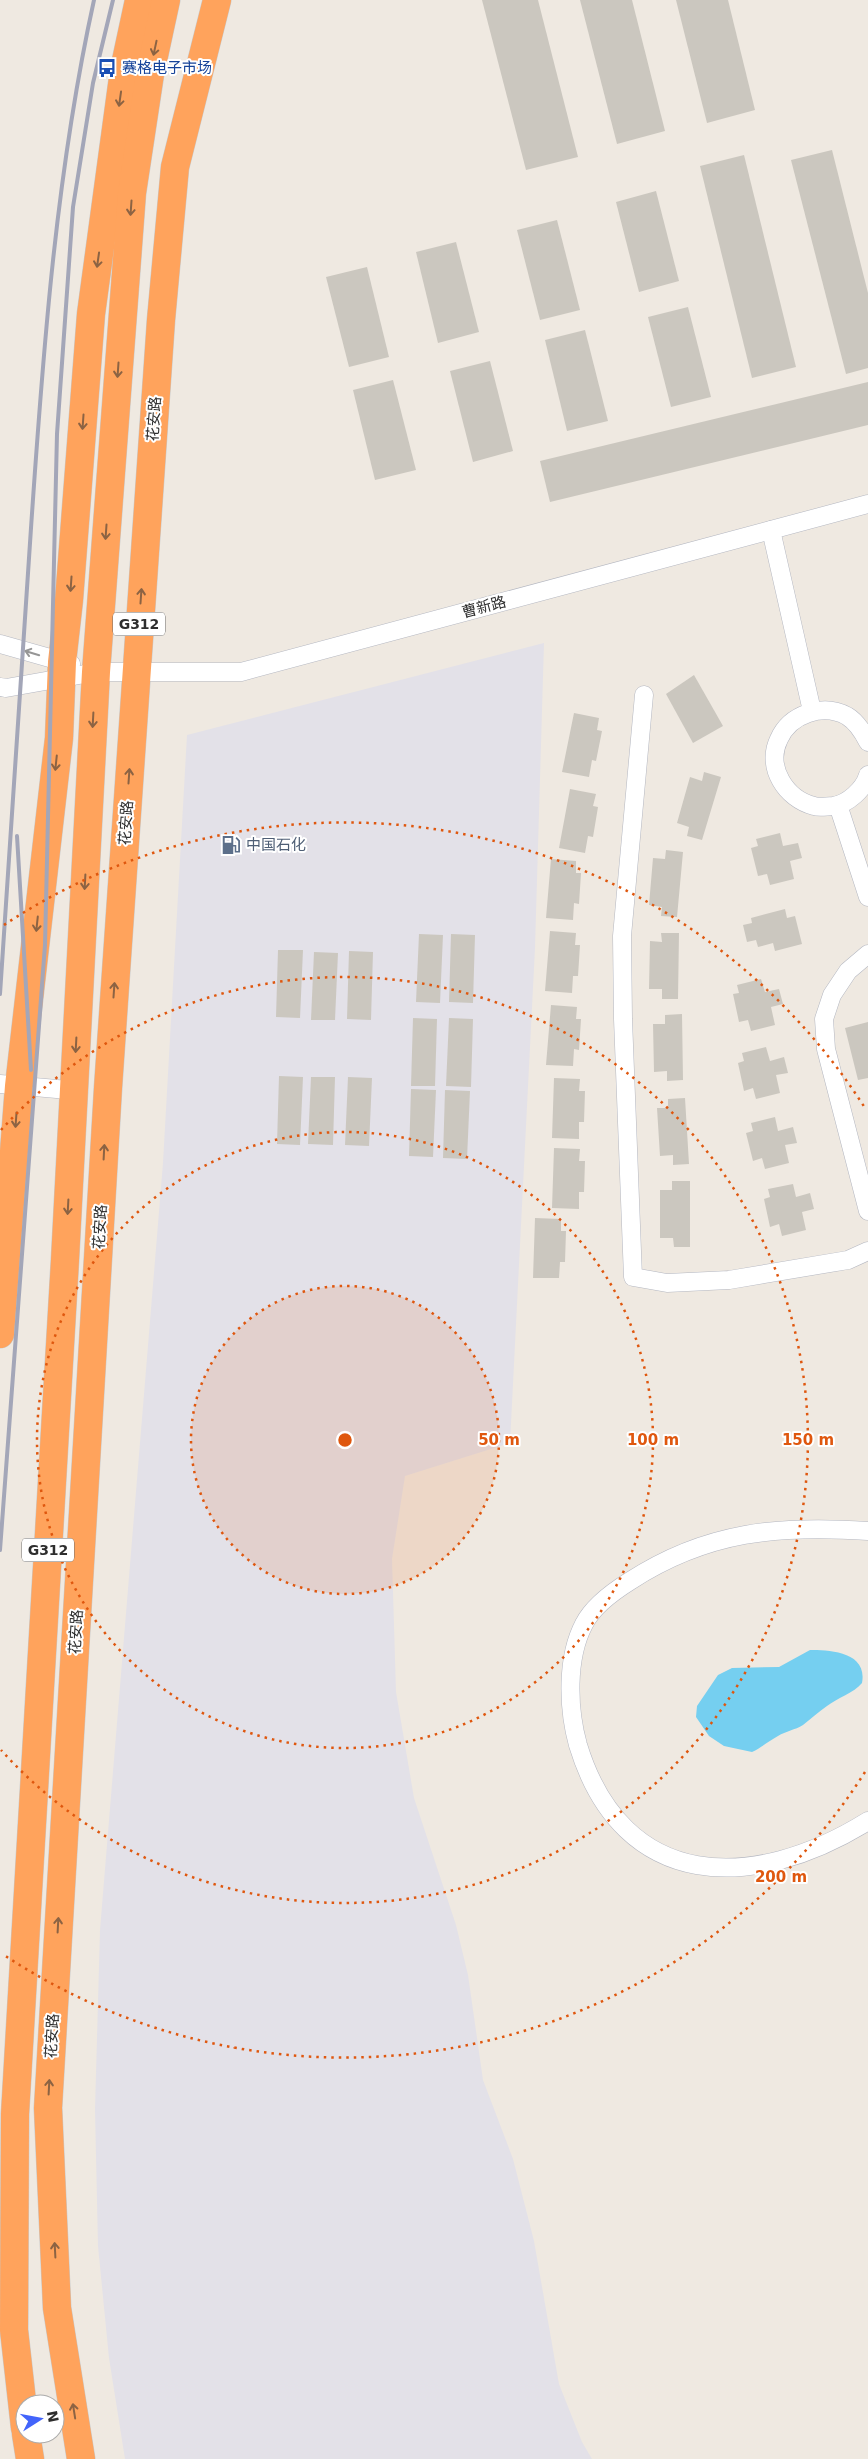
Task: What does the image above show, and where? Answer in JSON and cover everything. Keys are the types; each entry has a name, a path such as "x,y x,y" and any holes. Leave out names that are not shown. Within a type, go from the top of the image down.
{"highway":[{"path":"0,1334 10,1085 58,738 90,314 124,70 139,0"},
{"name":"G312","path":"21,2394 14,2330 15,2114 65,1260 96,672 132,193 150,74 166,0"},
{"name":"花安路","path":"81,2459 58,2308 48,2108 108,1088 160,320 175,167 217,0"},
{"path":"28,2444 30,2459"}],"street":[{"name":"曹新路","path":"0,644 62,670 96,672 241,672 868,504"},
{"path":"771,530 812,711"},
{"path":"0,687 6,688 62,670"},
{"path":"644,695 622,936 623,1019 633,1277 667,1283 729,1280 838,1262 868,1251"},
{"path":"868,742 861,728 847,716 830,710 812,711 792,721 778,739 774,760 780,782 795,799 816,807 838,805 854,796 866,781 868,775"},
{"path":"838,805 868,897"},
{"path":"868,954 848,971 832,995 824,1019 826,1049 868,1211"},
{"path":"10,1085 68,1090"},
{"path":"868,1532 820,1528 777,1529 736,1536 699,1546 651,1567 601,1602 584,1623 576,1648 570,1684 571,1722 584,1764 601,1800 623,1827 651,1850 668,1858 677,1862 711,1868 758,1866 800,1855 853,1831 868,1821"}],"shaded area":[{"path":"544,643 535,948 510,1443 405,1476 392,1559 396,1692 414,1798 456,1925 468,1975 483,2080 513,2159 534,2241 559,2384 582,2442 592,2459 125,2459 109,2358 98,2246 95,2110 100,1930 163,1163 187,735"}],"water":[{"path":"810,1650 836,1652 853,1658 859,1664 862,1672 862,1683 855,1690 831,1703 803,1725 781,1734 752,1752 724,1746 709,1736 696,1717 697,1706 718,1675 732,1668 779,1667"}],"building":[{"path":"482,0 538,0 578,157 526,170"},
{"path":"580,0 632,0 665,131 617,144"},
{"path":"676,0 728,0 755,110 707,123"},
{"path":"832,150 868,293 868,368 846,374 791,160"},
{"path":"744,155 796,367 752,378 700,166"},
{"path":"656,191 679,281 639,292 616,202"},
{"path":"557,220 580,310 540,320 517,230"},
{"path":"456,242 479,332 438,343 416,252"},
{"path":"367,267 389,357 349,367 326,277"},
{"path":"688,307 711,397 671,407 648,317"},
{"path":"585,330 608,421 567,431 545,340"},
{"path":"490,361 513,451 473,462 450,371"},
{"path":"393,380 416,470 375,480 353,390"},
{"path":"868,382 868,425 550,502 540,461"},
{"path":"694,675 723,726 693,743 666,694"},
{"path":"574,713 599,718 597,730 602,731 596,761 592,760 589,777 562,772"},
{"path":"704,772 721,777 702,840 687,836 689,827 677,823 690,777 702,781"},
{"path":"570,789 596,794 593,806 598,807 593,837 588,836 585,853 559,848"},
{"path":"780,833 783,846 798,843 802,858 790,861 794,879 770,885 767,874 758,876 751,848 758,846 756,839"},
{"path":"666,850 683,852 677,917 661,916 662,907 649,905 653,858 665,859"},
{"path":"551,859 576,861 576,873 581,873 579,904 574,903 573,920 546,918"},
{"path":"785,909 787,918 795,916 802,944 775,951 773,943 758,947 756,940 747,942 743,925 752,923 751,918"},
{"path":"550,931 576,933 575,945 580,945 578,976 573,976 572,993 545,991"},
{"path":"661,933 679,933 678,999 662,999 662,989 649,989 650,941 662,942"},
{"path":"419,934 443,935 440,1003 416,1002"},
{"path":"451,934 475,935 473,1003 449,1002"},
{"path":"278,950 303,950 300,1018 276,1017"},
{"path":"349,951 373,952 371,1020 347,1019"},
{"path":"314,952 338,953 335,1020 311,1020"},
{"path":"761,979 765,992 779,989 783,1004 771,1007 775,1025 751,1031 748,1020 739,1022 733,994 739,993 737,985"},
{"path":"551,1005 577,1007 576,1019 581,1019 579,1050 574,1049 573,1066 546,1065"},
{"path":"682,1014 683,1080 667,1081 667,1071 654,1072 653,1024 665,1024 665,1015"},
{"path":"413,1018 437,1019 435,1086 411,1086"},
{"path":"449,1018 473,1019 471,1087 446,1086"},
{"path":"868,1022 868,1078 858,1080 845,1028"},
{"path":"766,1047 770,1061 784,1057 788,1073 776,1075 780,1093 756,1099 753,1088 744,1091 738,1063 744,1061 742,1053"},
{"path":"279,1076 303,1077 300,1145 277,1144"},
{"path":"311,1077 335,1077 333,1145 308,1144"},
{"path":"348,1077 372,1078 369,1146 345,1145"},
{"path":"554,1078 580,1079 579,1091 585,1091 584,1122 579,1122 579,1139 552,1138"},
{"path":"411,1089 436,1090 433,1157 409,1156"},
{"path":"445,1090 470,1091 467,1159 443,1158"},
{"path":"685,1098 689,1164 673,1165 673,1155 660,1156 657,1108 668,1108 668,1099"},
{"path":"775,1117 778,1131 793,1127 797,1143 785,1145 789,1163 765,1169 762,1158 753,1161 746,1133 753,1131 751,1123"},
{"path":"554,1148 580,1149 579,1161 585,1161 584,1192 579,1192 579,1209 552,1208"},
{"path":"672,1181 690,1181 690,1247 674,1247 673,1238 660,1238 660,1190 672,1190"},
{"path":"793,1184 796,1197 810,1193 814,1209 802,1212 806,1230 782,1236 779,1224 770,1227 764,1199 770,1197 768,1189"},
{"path":"535,1218 561,1219 561,1231 566,1231 565,1262 560,1262 559,1278 533,1278"}],"railway":[{"path":"0,994 46,329 70,131 94,0"},
{"path":"0,1550 45,945 57,434 73,207 93,83 113,0"},
{"path":"17,836 31,1070"}],"place":[{"name":"赛格电子市场","path":"107,68"},
{"name":"中国石化","path":"231,845"}]}
